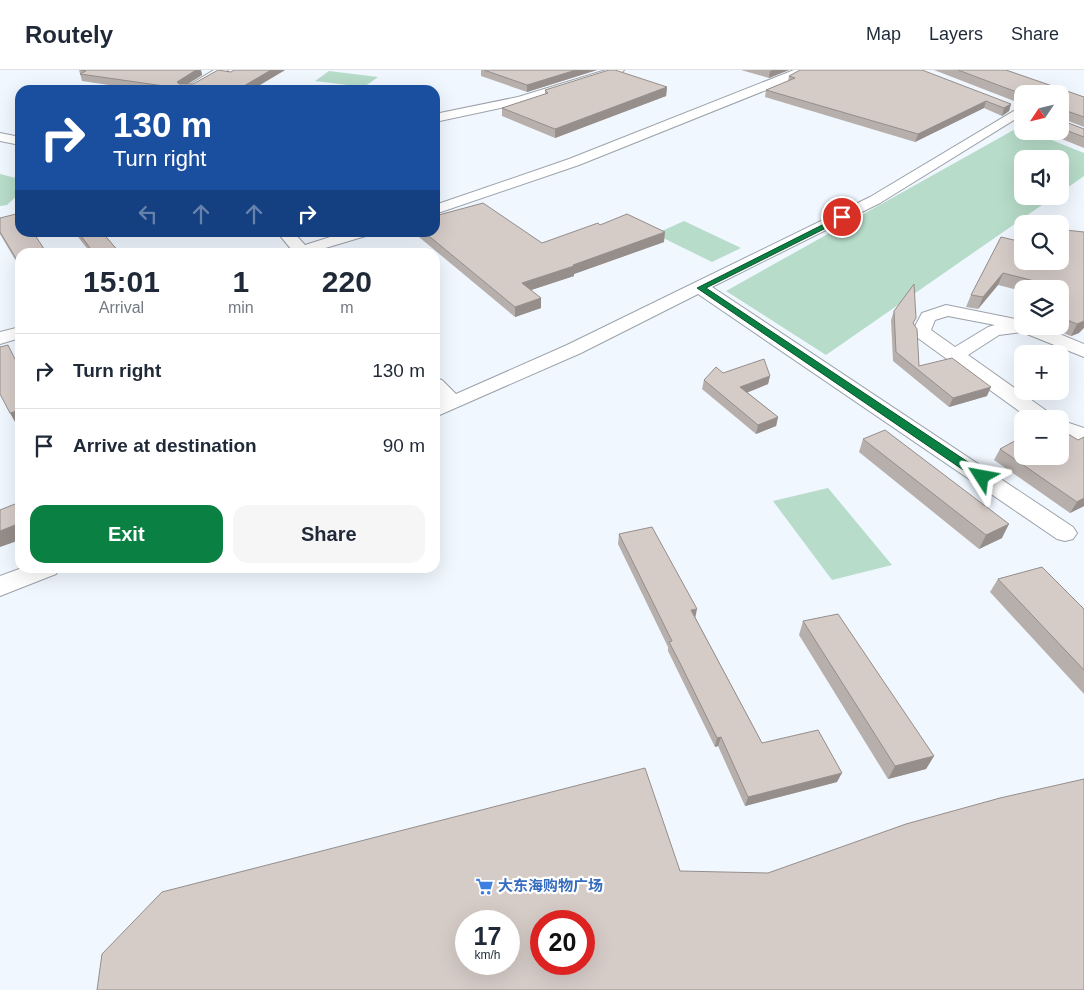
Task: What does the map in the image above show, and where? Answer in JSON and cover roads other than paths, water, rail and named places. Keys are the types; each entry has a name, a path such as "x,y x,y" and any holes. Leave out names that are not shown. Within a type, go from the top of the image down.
{"lane":[{"path":"196,85 222,70"},
{"path":"440,117 520,100 618,70"},
{"path":"440,208 574,162 792,76 801,70"},
{"path":"1005,103 1014,107"},
{"path":"440,409 574,349 701,288 875,200 1014,115"},
{"path":"0,137 15,140"},
{"path":"288,237 298,248"},
{"path":"314,248 348,237"},
{"path":"701,288 1065,533"},
{"path":"1014,324 946,310 928,318 921,332 1031,410"},
{"path":"955,355 994,331 1014,328"},
{"path":"0,338 15,334"},
{"path":"1045,335 1084,351"},
{"path":"440,389 454,402"},
{"path":"1069,430 1084,436"},
{"path":"0,586 34,573"}],"place":[{"name":"大东海购物广场","path":"484,886"}]}
